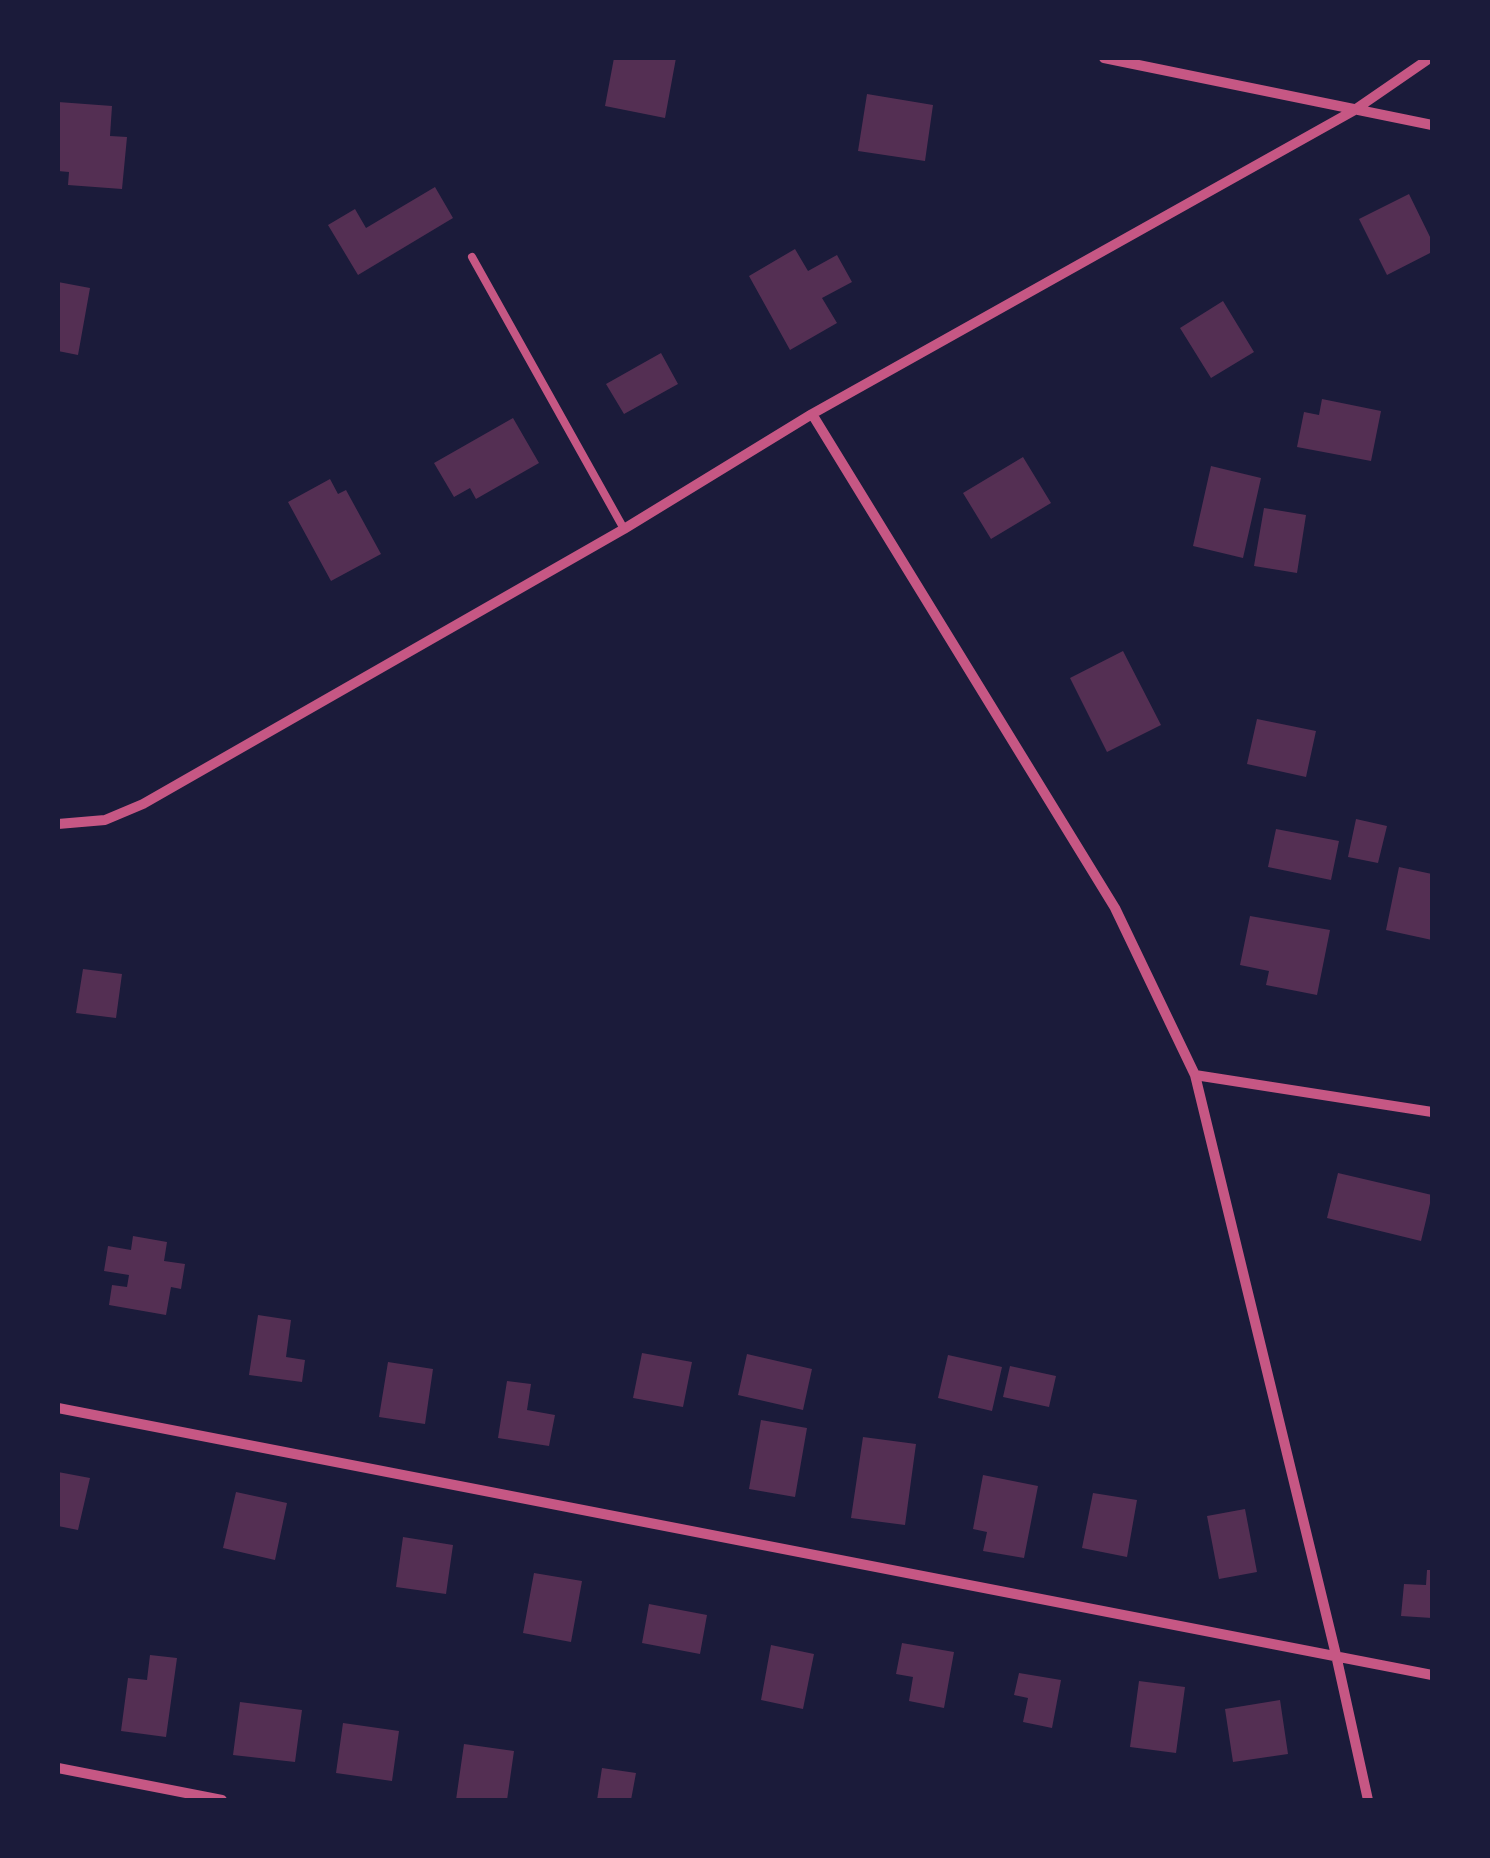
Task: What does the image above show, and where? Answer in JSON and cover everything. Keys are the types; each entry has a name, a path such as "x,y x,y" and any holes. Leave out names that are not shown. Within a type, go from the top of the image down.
{"street":[{"path":"1104,58 1432,125"},
{"path":"58,824 106,820 143,804 624,528 812,414 1353,110 1430,58"},
{"path":"812,414 1115,908 1195,1074 1368,1800"},
{"path":"1195,1074 1432,1112"},
{"path":"58,1408 1432,1674"},
{"path":"58,1768 222,1800"}],"lane":[{"path":"472,257 624,528"}],"building":[{"path":"614,58 676,58 665,118 605,106"},
{"path":"867,94 933,105 925,161 858,151"},
{"path":"58,102 112,106 110,136 127,137 122,189 68,185 69,172 58,171"},
{"path":"435,187 453,218 358,275 328,225 355,209 366,228"},
{"path":"1409,194 1432,241 1432,252 1387,275 1359,219"},
{"path":"795,249 808,271 837,255 852,282 822,298 837,323 790,350 749,276"},
{"path":"58,282 90,288 78,355 58,351"},
{"path":"1223,301 1254,352 1211,378 1180,328"},
{"path":"661,353 678,384 624,414 606,384"},
{"path":"1322,399 1381,411 1371,461 1297,447 1304,412 1319,415"},
{"path":"513,418 539,463 476,499 470,488 454,497 434,463"},
{"path":"1023,457 1051,503 991,539 963,493"},
{"path":"1211,466 1261,478 1243,558 1193,546"},
{"path":"330,479 338,494 346,490 381,554 331,581 288,502"},
{"path":"1264,508 1306,515 1297,573 1254,566"},
{"path":"1123,651 1161,725 1107,752 1070,678"},
{"path":"1257,719 1316,731 1306,777 1247,764"},
{"path":"1356,819 1387,826 1378,863 1348,857"},
{"path":"1276,829 1339,841 1331,880 1268,867"},
{"path":"1399,867 1432,874 1432,940 1386,930"},
{"path":"1250,916 1330,930 1317,995 1266,985 1269,971 1240,965"},
{"path":"83,969 122,974 116,1018 76,1013"},
{"path":"1338,1173 1432,1195 1421,1241 1327,1218"},
{"path":"133,1236 167,1242 164,1261 185,1264 181,1289 171,1287 166,1315 109,1305 112,1285 127,1287 129,1275 104,1271 108,1246 131,1250"},
{"path":"258,1315 291,1320 286,1357 305,1360 302,1382 249,1375"},
{"path":"642,1353 692,1362 683,1407 633,1398"},
{"path":"747,1354 812,1369 803,1410 738,1395"},
{"path":"948,1355 1002,1367 992,1411 938,1398"},
{"path":"388,1362 433,1369 425,1424 379,1417"},
{"path":"1010,1366 1056,1376 1049,1407 1003,1397"},
{"path":"507,1381 531,1384 527,1410 555,1415 549,1446 498,1438"},
{"path":"761,1420 807,1428 795,1497 749,1489"},
{"path":"863,1437 916,1444 905,1525 851,1518"},
{"path":"58,1472 90,1478 78,1530 58,1526"},
{"path":"983,1475 1038,1486 1024,1558 983,1551 987,1532 973,1529"},
{"path":"236,1492 287,1503 275,1560 223,1548"},
{"path":"1093,1493 1137,1500 1127,1557 1082,1548"},
{"path":"1245,1509 1257,1572 1219,1579 1207,1516"},
{"path":"403,1537 453,1545 446,1594 396,1587"},
{"path":"1427,1570 1432,1570 1432,1618 1401,1616 1404,1584 1426,1585"},
{"path":"534,1573 582,1581 571,1642 523,1633"},
{"path":"649,1604 707,1615 700,1654 642,1643"},
{"path":"902,1643 954,1652 944,1708 909,1701 913,1677 896,1674"},
{"path":"771,1645 814,1654 803,1709 761,1700"},
{"path":"150,1655 177,1658 166,1737 121,1731 128,1678 147,1680"},
{"path":"1019,1673 1061,1680 1052,1728 1023,1722 1028,1698 1014,1695"},
{"path":"1139,1681 1185,1687 1176,1753 1130,1747"},
{"path":"1280,1700 1288,1754 1233,1762 1225,1709"},
{"path":"240,1702 302,1710 295,1762 233,1755"},
{"path":"343,1723 399,1731 392,1781 336,1773"},
{"path":"464,1744 514,1751 507,1800 456,1800"},
{"path":"602,1768 636,1773 631,1800 597,1800"}]}
